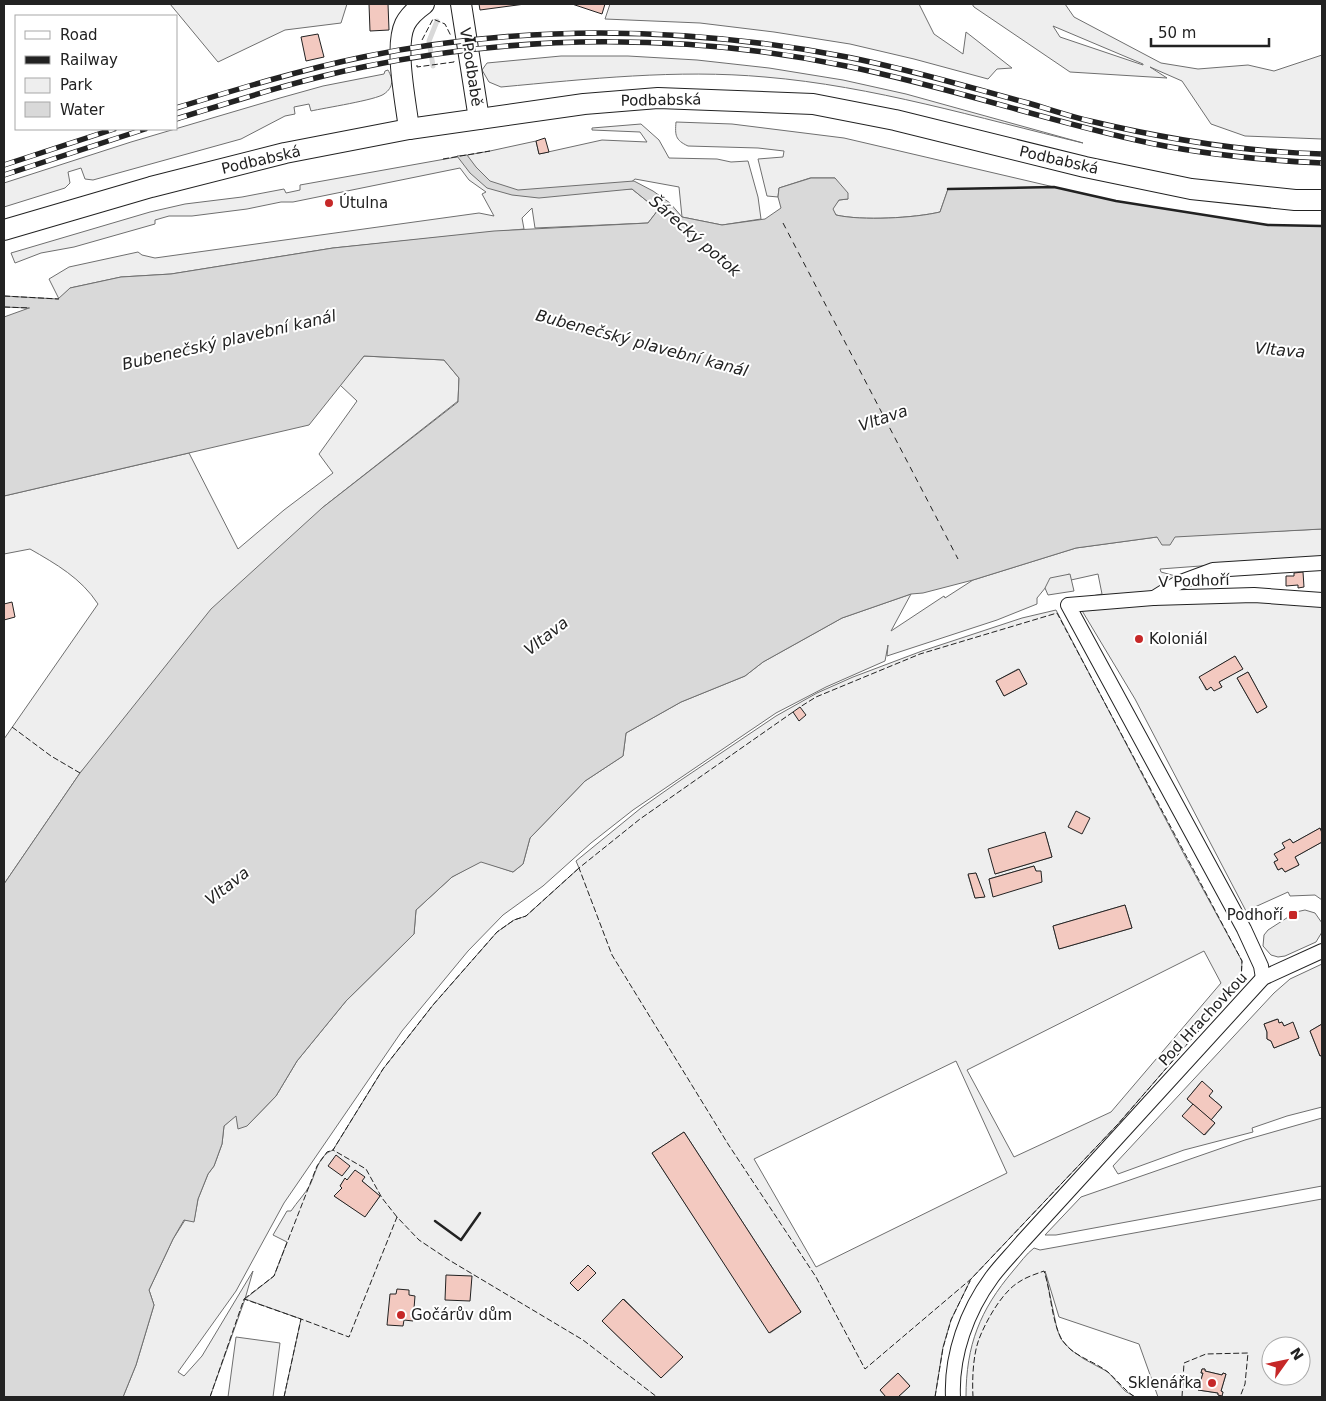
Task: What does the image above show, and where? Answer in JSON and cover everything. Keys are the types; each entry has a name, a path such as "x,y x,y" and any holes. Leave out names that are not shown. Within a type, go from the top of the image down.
{"main road":[{"path":"409,129 401,59 401,36 405,22 424,4"},
{"name":"V Podbabě","path":"457,8 479,119"},
{"name":"Podbabská","path":"4,230 285,153 409,129 584,104 658,98 813,104 894,120 1085,167 1191,189 1295,200 1322,200"}],"street":[{"path":"1154,598 1178,583 1213,570 1322,563"},
{"name":"V Podhoří","path":"1068,605 1154,598 1254,595 1322,600"},
{"name":"Pod Hrachovkou","path":"953,1397 952,1384 955,1361 961,1340 968,1319 992,1277 1263,978 1261,966 1244,929 1068,605"},
{"path":"1263,978 1322,951"}],"green space":[{"path":"170,4 347,4 341,23 285,30 218,62"},
{"path":"610,4 919,4 934,34 963,54 966,32 1012,68 997,69 988,79 850,44 774,32 700,23 605,19"},
{"path":"972,4 1065,4 1074,17 1161,63 1198,69 1248,65 1274,71 1322,55 1322,139 1245,136 1211,124 1182,81 1150,67 1167,78 1070,72","holes":["1053,26 1143,64 1060,37"]},
{"path":"561,56 628,56 697,60 769,68 843,80 906,94 1083,143 885,95 805,81 699,74 600,78 501,87 489,82 482,70 487,63"},
{"path":"388,70 391,77 391,86 384,94 379,96 311,111 309,104 294,107 295,114 285,116 241,139 93,180 85,179 81,168 68,172 70,183 65,188 4,207 4,183 131,142 172,130 178,130 178,128 280,98 323,86 384,74"},
{"path":"676,122 732,124 844,138 1054,187 948,189 940,212 888,218 847,217 836,215 832,209 839,200 848,199 835,178 810,178 779,188 778,197 767,196 758,159 783,157 784,151 758,148 688,146 677,137"},
{"path":"641,124 659,140 669,158 717,159 731,162 748,161 758,197 761,219 722,225 682,217 679,187 635,179 623,189 632,189 658,210 648,223 535,228 532,208 522,218 524,229 333,248 171,274 121,277 70,288 59,299 49,279 69,267 138,252 155,258 479,213 494,216 482,194 486,192 469,180 460,168 293,202 281,202 247,209 192,216 169,216 155,220 155,224 74,247 41,253 15,263 11,253 150,212 185,204 242,197 284,189 286,193 300,190 300,185 536,141 539,154 602,140 647,142 640,132 592,130 592,128"},
{"path":"364,356 444,360 459,378 458,401 322,508 80,773 4,884 4,739 98,604 76,579 30,549 4,554 4,496 189,453 238,549 284,510 333,473 319,454 357,401 340,385"},
{"path":"1322,529 1322,557 1160,569 1161,572 1179,577 1143,597 1077,599 1102,594 1098,574 1071,580 1069,574 1046,587 1037,598 1037,604 997,620 887,656 888,645 885,661 826,687 776,713 633,810 591,843 543,886 503,915 468,951 402,1031 284,1203 236,1291 178,1372 184,1376 202,1356 253,1271 210,1397 123,1397 136,1365 154,1305 149,1290 173,1239 185,1220 194,1221 198,1199 222,1144 224,1126 236,1115 247,1126 276,1096 297,1061 346,1001 414,934 416,910 452,877 481,861 513,872 523,864 530,838 585,781 623,756 626,733 681,702 745,676 763,662 842,618 911,594 891,631 944,596 945,598 973,580 1076,548 1157,537"},
{"path":"1242,599 1322,604 1322,833 1320,828 1293,843 1290,839 1283,843 1285,848 1275,854 1278,860 1274,862 1278,870 1282,868 1285,872 1299,865 1295,857 1322,842 1322,900 1315,895 1290,896 1288,892 1246,911 1135,699 1081,609","holes":["1235,656 1242,669 1219,682 1222,687 1211,687 1206,690 1200,677","1248,672 1267,707 1257,713 1237,678"]},
{"path":"1056,610 1242,961 1241,982 1118,1124 971,1279 951,1320 943,1347 935,1397 898,1397 910,1386 898,1373 880,1390 886,1397 284,1397 301,1319 245,1299 274,1276 287,1242 273,1235 287,1211 291,1211 310,1185 321,1160 328,1152 333,1150 383,1069 433,1005 497,932 514,920 526,916 579,868 576,861 641,808 776,716 817,693 853,677 922,651 1022,618","holes":["1018,669 1027,684 1004,696 996,681","1045,832 1052,857 995,874","1034,866 1036,871 993,896 989,879","976,873 984,897 975,898 968,875","1125,905 1132,928 1059,949 1053,926","1204,951 1221,983 1111,1112 1014,1157 967,1070","956,1061 1007,1173 816,1267 754,1159","684,1132 801,1312 770,1333 652,1153","345,1179 362,1181 380,1196 365,1216 334,1196 342,1188 340,1186","624,1299 682,1357 661,1378 602,1321"]},
{"path":"1322,964 1322,1024 1310,1031 1320,1056 1322,1055 1322,1107 1287,1116 1252,1128 1253,1132 1184,1150 1118,1174 1113,1166 1274,993 1290,979","holes":["1277,1019 1284,1026 1293,1023 1299,1038 1274,1048 1271,1041 1267,1039 1264,1024","1202,1081 1209,1096 1222,1107 1211,1120 1215,1123 1205,1135 1183,1116 1193,1104 1187,1099"]},
{"path":"1322,1118 1322,1186 1056,1235 1045,1235 1081,1197 1245,1140"},
{"path":"1322,1199 1322,1397 1158,1397 1139,1344 1059,1317 1045,1271 1057,1329 1061,1339 1071,1350 1108,1372 1125,1391 1135,1397 966,1397 969,1361 977,1329 1002,1285 1034,1248 1040,1250","holes":["1202,1369 1205,1369 1205,1371 1222,1375 1223,1373 1226,1374 1221,1391 1223,1392 1222,1396 1218,1395 1218,1393 1198,1390 1203,1373 1201,1373"]},
{"path":"236,1337 280,1343 273,1397 228,1397"}],"shaded area":[{"path":"1070,574 1074,591 1048,595 1045,588 1050,578"},
{"path":"1305,910 1315,913 1322,923 1322,932 1316,942 1285,956 1271,955 1263,946 1264,935 1268,930 1296,912"}],"water":[{"path":"467,155 490,181 518,190 634,181 670,203 682,217 722,225 765,219 781,208 778,197 779,188 811,178 835,178 848,193 848,199 839,200 833,209 836,215 847,217 888,218 940,212 948,189 1054,187 1116,201 1268,225 1322,226 1322,529 1175,537 1170,545 1162,545 1157,537 1076,548 973,580 923,593 911,594 842,618 763,662 745,676 681,702 626,733 623,756 585,781 530,838 523,864 513,872 481,862 452,877 416,910 414,934 346,1001 297,1061 276,1096 247,1126 238,1129 236,1116 224,1126 222,1144 198,1199 194,1222 184,1220 149,1290 154,1305 136,1365 123,1397 4,1397 4,884 80,773 211,609 322,508 458,402 459,378 444,360 364,356 309,425 4,496 4,317 29,308 4,307 4,296 58,299 70,288 121,277 171,274 333,248 494,231 648,223 658,210 632,189 539,198 512,195 487,188 470,173 457,156"}],"building":[{"path":"369,4 388,4 389,30 370,31"},
{"path":"479,4 525,4 480,10"},
{"path":"572,4 605,4 602,14"},
{"path":"318,34 324,57 306,61 301,37"},
{"path":"545,138 549,152 539,154 536,141"},
{"path":"1303,572 1304,587 1298,588 1298,585 1286,586 1286,576 1294,576 1294,573"},
{"path":"12,602 15,617 4,620 4,604"},
{"path":"1235,656 1243,669 1219,682 1222,687 1214,691 1211,687 1207,690 1199,677"},
{"path":"1019,669 1027,684 1004,696 996,681"},
{"path":"1248,672 1267,707 1257,713 1237,678"},
{"path":"800,707 806,715 799,721 793,712"},
{"path":"1076,811 1090,818 1082,834 1068,827"},
{"path":"1320,828 1322,842 1295,857 1299,865 1285,872 1282,868 1278,870 1274,862 1278,860 1274,854 1285,848 1282,843 1290,839 1293,843"},
{"path":"1045,832 1052,857 995,874 988,849"},
{"path":"1034,866 1036,871 1041,871 1042,882 993,897 989,879"},
{"path":"976,873 985,897 975,898 968,874"},
{"path":"1125,905 1132,928 1059,949 1053,926"},
{"path":"1278,1019 1279,1023 1282,1022 1284,1026 1293,1022 1299,1038 1274,1048 1271,1041 1267,1039 1264,1024"},
{"path":"1322,1024 1322,1055 1320,1056 1310,1031"},
{"path":"1202,1081 1213,1091 1209,1096 1222,1107 1211,1120 1187,1099"},
{"path":"1193,1104 1215,1123 1204,1135 1182,1116"},
{"path":"684,1132 801,1312 769,1333 652,1153"},
{"path":"336,1155 350,1166 342,1176 328,1166"},
{"path":"355,1170 365,1177 362,1181 380,1196 365,1217 334,1196 342,1188 340,1186 345,1178 347,1180"},
{"path":"588,1265 596,1273 578,1291 570,1283"},
{"path":"446,1275 472,1276 470,1301 445,1300"},
{"path":"397,1289 409,1290 409,1295 415,1296 413,1321 404,1320 403,1326 387,1325 390,1294 396,1294"},
{"path":"623,1299 683,1357 661,1378 602,1321"},
{"name":"Sklenářka","path":"1202,1369 1222,1375 1223,1373 1226,1374 1221,1391 1223,1392 1222,1396 1218,1395 1218,1393 1198,1390 1203,1373 1201,1373"},
{"path":"898,1373 910,1386 898,1397 886,1397 880,1390"}],"waterway":[{"name":"Šárecký potok","path":"433,66 429,41 437,21"}],"ferry route":[{"path":"783,223 958,559"}],"railway":[{"path":"178,107 316,68 423,46 544,34 605,33 665,35 726,39 847,57 938,78 1090,121 1176,139 1264,151 1322,154"},
{"path":"178,118 316,78 422,56 543,43 666,43 787,55 846,66 1159,145 1229,156 1322,163"},
{"path":"4,165 111,130"},
{"path":"4,175 142,130"}],"fence":[{"path":"422,40 433,19 445,24 451,36"},
{"path":"417,65 417,67 454,62 454,60"},
{"path":"443,159 490,151"},
{"path":"4,296 59,299"},
{"path":"4,307 30,308"},
{"path":"793,712 640,819 579,868 612,955 728,1144 816,1277 865,1369 971,1279 1118,1124 1241,982 1242,961 1057,613 920,654 816,697 800,707"},
{"path":"12,727 51,756 80,773"},
{"path":"397,1217 382,1198 366,1169 333,1150 383,1069 433,1005 497,932 514,920 526,916 579,868"},
{"path":"244,1299 274,1276 317,1166 327,1152 333,1150"},
{"path":"284,1397 301,1319 349,1337 397,1217 419,1240 583,1340 657,1397"},
{"path":"973,1397 975,1352 990,1316 1013,1287 1025,1279 1044,1271 1055,1320 1064,1343 1076,1353 1103,1368 1135,1397"},
{"path":"935,1397 943,1348 951,1320 970,1281"},
{"path":"210,1397 244,1299 301,1319"},
{"path":"1182,1397 1184,1363 1206,1354 1248,1353 1245,1384 1240,1397"}],"wall":[{"path":"948,189 1054,187 1116,201 1268,225 1322,226"},
{"path":"435,1221 461,1240 480,1213"}],"place":[{"name":"Útulna","path":"329,203"},
{"name":"Koloniál","path":"1139,639"},
{"name":"Podhoří","path":"1293,915"},
{"name":"Gočárův dům","path":"401,1315"},
{"name":"Sklenářka","path":"1212,1383"}],"water label":[{"name":"Bubenečský plavební kanál","path":"229,340"},
{"name":"Bubenečský plavební kanál","path":"642,343"},
{"name":"Vltava","path":"1280,350"},
{"name":"Vltava","path":"883,418"},
{"name":"Vltava","path":"546,636"},
{"name":"Vltava","path":"227,886"}]}
